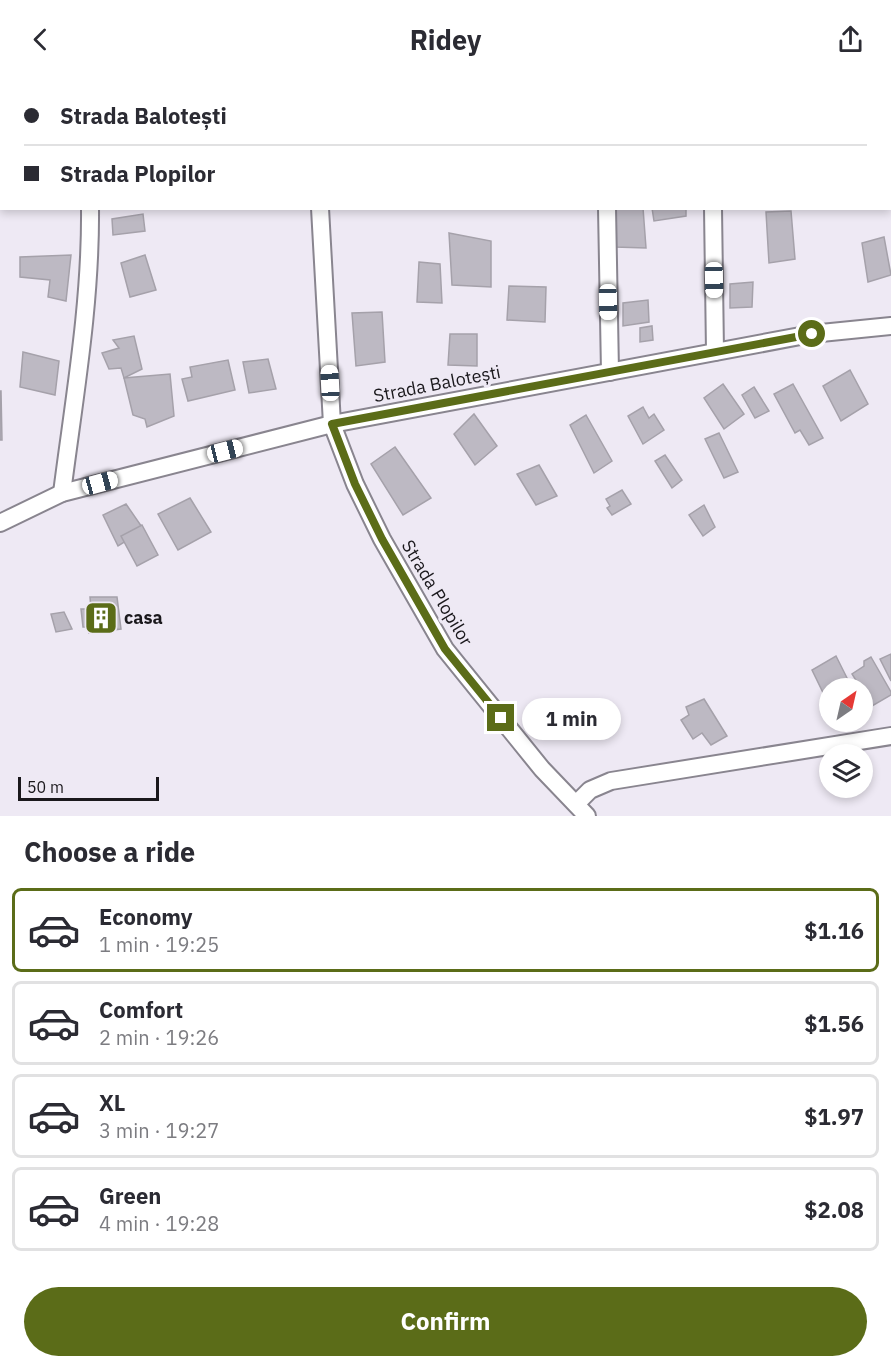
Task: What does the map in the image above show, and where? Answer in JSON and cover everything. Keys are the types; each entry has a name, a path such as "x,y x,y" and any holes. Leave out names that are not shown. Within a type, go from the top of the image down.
{"street":[{"path":"62,493 84,319 90,245 90,210"},
{"name":"Strada Plopilor","path":"320,210 332,424 355,484 382,539 445,649 542,769 581,810"},
{"path":"607,210 609,372"},
{"path":"713,210 715,352"},
{"name":"Strada Balotești","path":"0,523 62,493 332,424 812,334 891,326"},
{"path":"581,810 590,790 611,781 891,736"}],"building":[{"path":"615,210 643,210 646,248 615,247"},
{"path":"652,210 686,210 686,216 654,221"},
{"path":"791,211 795,259 769,263 766,212"},
{"path":"143,214 145,231 113,235 112,219"},
{"path":"449,233 491,241 491,287 452,285"},
{"path":"884,237 891,275 868,282 862,243"},
{"path":"71,255 66,301 48,297 50,280 20,277 20,257"},
{"path":"145,255 156,290 130,297 121,263"},
{"path":"419,262 440,264 442,303 417,302"},
{"path":"753,282 752,307 730,308 730,284"},
{"path":"509,286 546,287 545,322 507,320"},
{"path":"648,300 649,322 623,326 623,303"},
{"path":"382,312 385,362 356,366 352,313"},
{"path":"652,326 653,340 640,342 640,328"},
{"path":"450,334 477,334 477,366 448,365"},
{"path":"134,336 142,369 124,378 121,368 109,369 102,353 119,348 113,340"},
{"path":"23,352 59,361 55,395 20,387"},
{"path":"268,359 276,389 249,393 243,362"},
{"path":"228,360 235,390 188,401 182,379 192,377 190,367"},
{"path":"850,370 868,404 841,421 823,386"},
{"path":"170,374 174,416 147,427 145,419 133,415 124,378"},
{"path":"723,384 744,414 724,429 704,398"},
{"path":"793,384 823,438 809,445 800,430 795,433 774,394"},
{"path":"754,387 769,411 755,418 742,395"},
{"path":"1,391 2,440 0,440"},
{"path":"643,407 649,418 654,414 664,430 643,444 628,416"},
{"path":"474,414 497,446 475,465 454,434"},
{"path":"586,415 612,461 594,473 570,425"},
{"path":"719,433 738,472 724,478 705,439"},
{"path":"395,447 431,498 403,515 371,464"},
{"path":"665,455 682,480 672,488 655,461"},
{"path":"539,465 557,496 536,505 517,474"},
{"path":"622,490 631,504 612,515 607,508 610,506 606,499"},
{"path":"190,498 211,532 178,550 158,514"},
{"path":"126,504 144,530 118,546 103,515"},
{"path":"704,505 715,527 703,536 689,515"},
{"path":"142,525 158,555 137,566 121,536"},
{"name":"casa","path":"90,597 117,597 121,629 89,633 90,627 83,627 81,609 91,609"},
{"name":"casa","path":"64,612 72,629 56,632 51,614"},
{"path":"891,654 891,681 880,659"},
{"path":"836,656 847,678 819,678 819,684 812,670"},
{"path":"871,657 891,692 891,695 873,705 873,678 854,678 852,674 864,666 864,661"},
{"path":"704,699 727,736 711,745 702,733 693,739 681,720 689,715 686,707"}],"place":[{"name":"casa","path":"101,618"}],"route":[{"path":"501,718 445,649 382,539 355,484 332,424 812,334"}]}
